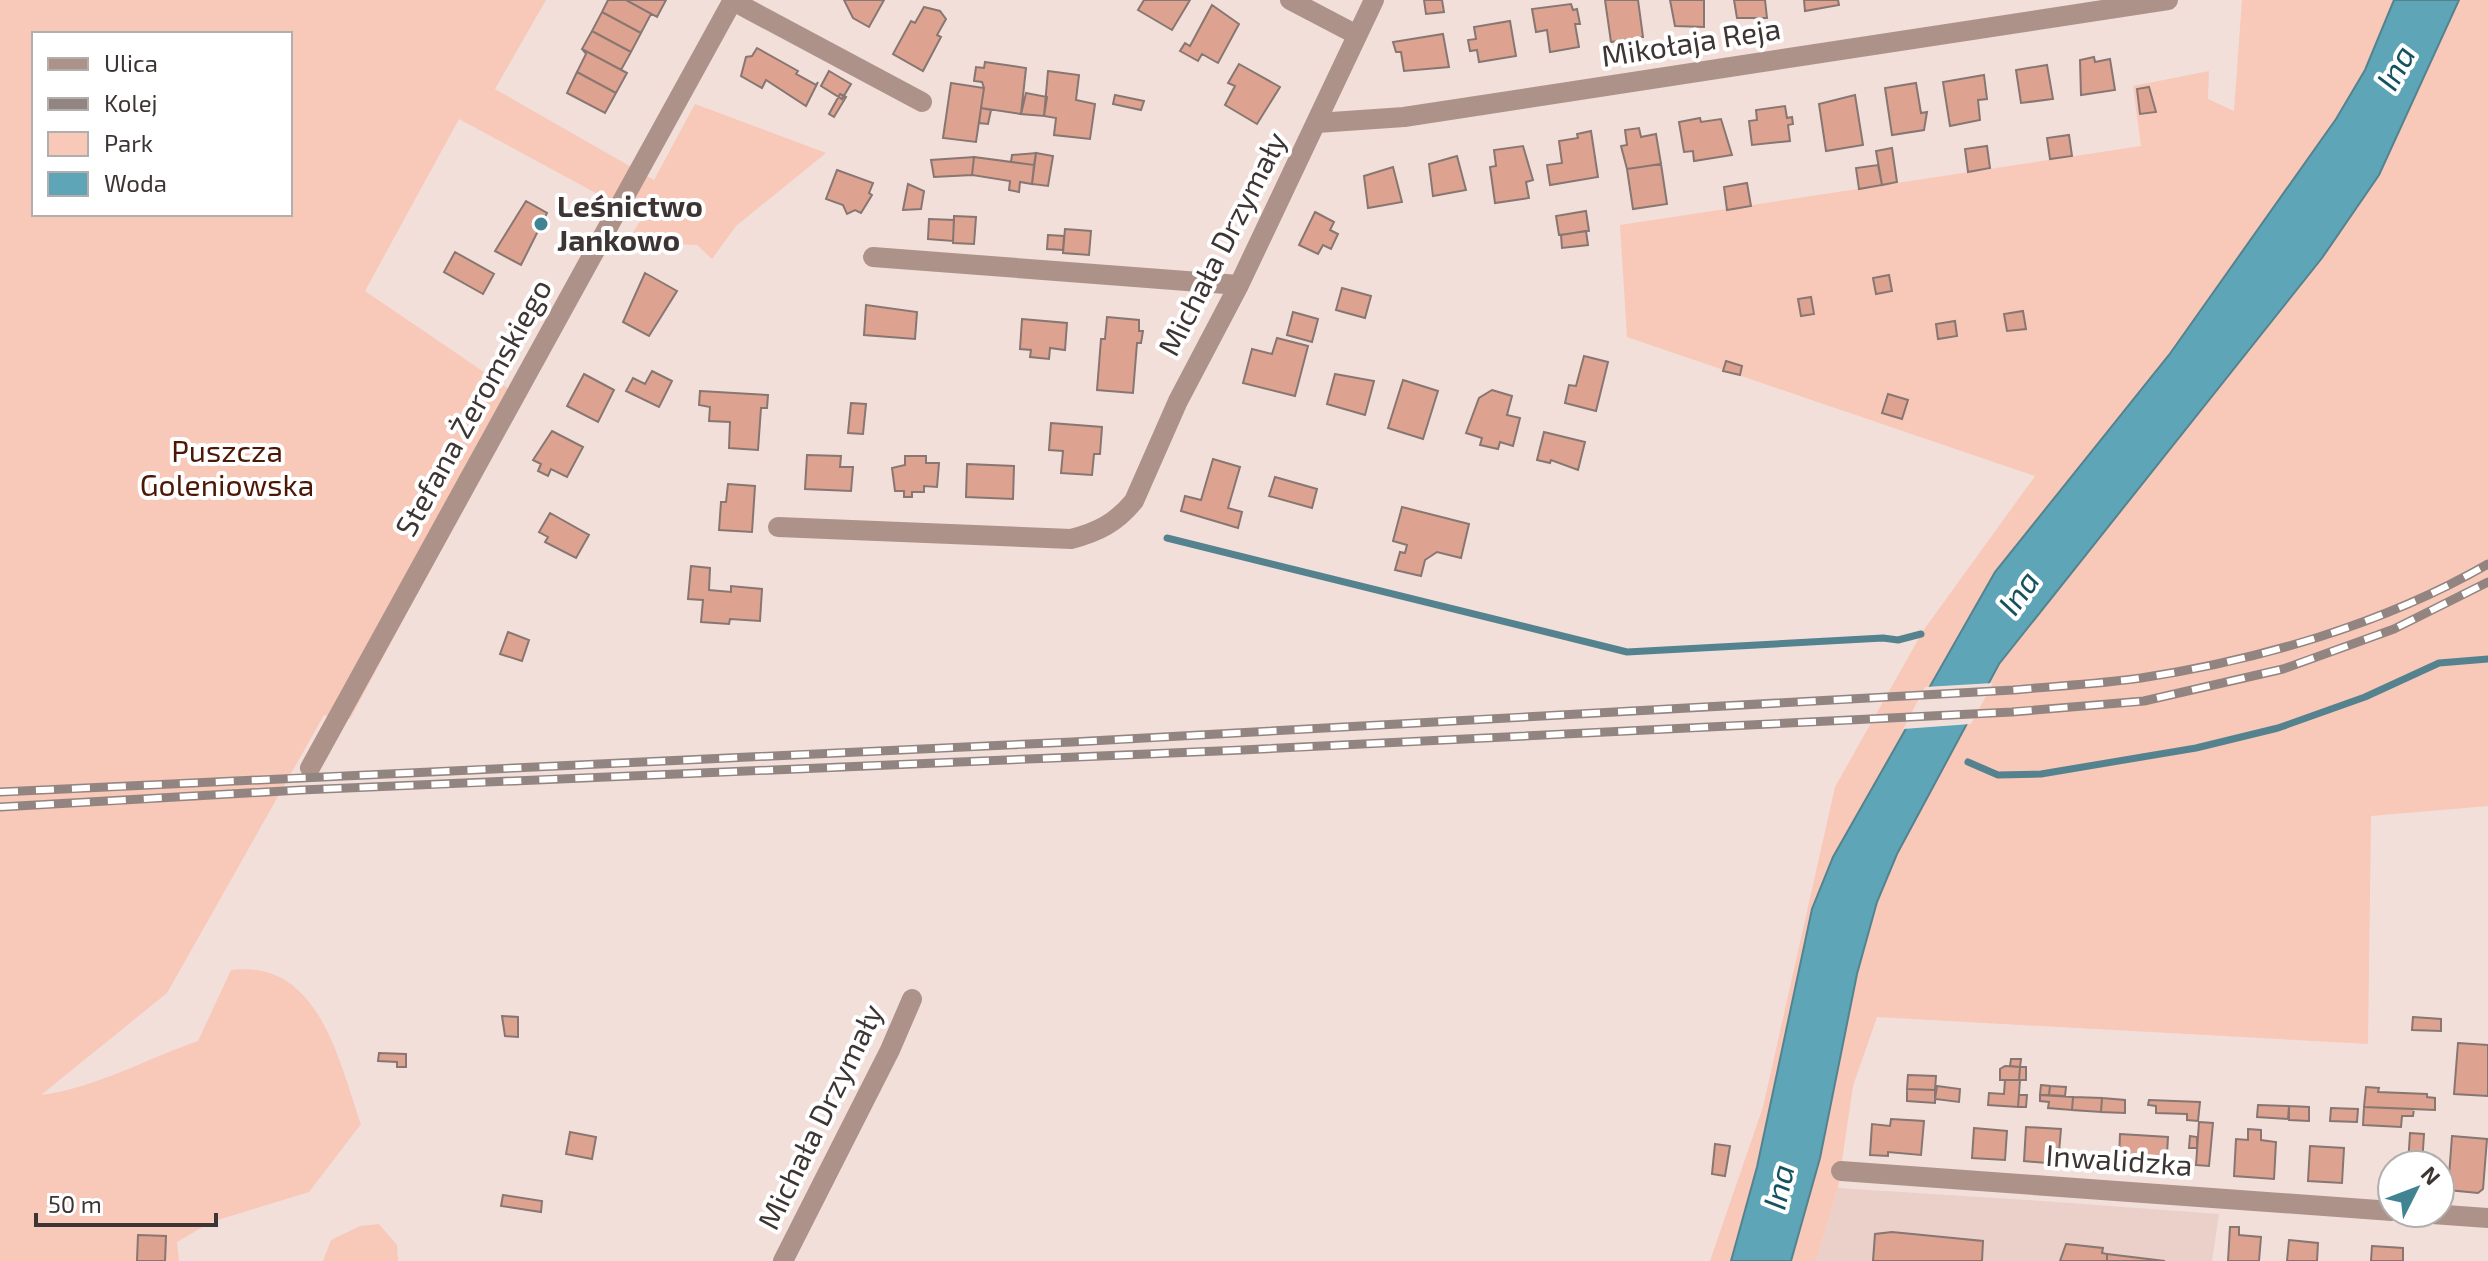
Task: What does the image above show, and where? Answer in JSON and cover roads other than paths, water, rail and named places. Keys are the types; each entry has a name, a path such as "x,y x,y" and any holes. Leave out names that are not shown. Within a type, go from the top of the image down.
{"street":[{"path":"1290,0 1357,35"},
{"name":"Michała Drzymały","path":"778,527 1071,539 1097,532 1124,513 1134,501 1178,401 1239,285 1374,0"},
{"name":"Mikołaja Reja","path":"1317,123 1404,117 2168,0"},
{"path":"733,1 922,102"},
{"name":"Stefana Żeromskiego","path":"310,768 733,1"},
{"path":"873,257 1239,285"},
{"name":"Michała Drzymały","path":"783,1261 890,1050 912,999"},
{"name":"Inwalidzka","path":"1841,1171 2376,1210"},
{"path":"2456,1216 2488,1218"}],"water":[{"name":"Ina","path":"2394,0 2459,0 2379,175 2322,258 1999,664 1897,854 1877,902 1857,974 1820,1158 1791,1261 1731,1261 1757,1167 1812,909 1833,857 1995,572 2169,355 2336,119 2365,70"}],"waterway":[{"path":"1167,538 1627,652 1883,638 1898,640 1921,634"},
{"path":"1968,762 1998,775 2041,774 2196,748 2278,728 2365,697 2439,663 2488,659"}],"railway":[{"path":"0,792 1072,742 2093,683 2186,670 2320,637 2406,605 2488,564"},
{"path":"0,807 301,790 1242,750 2012,712 2144,701 2283,669 2394,629 2488,582"}],"place":[{"name":"Leśnictwo Jankowo","path":"541,224"}],"park label":[{"name":"Puszcza Goleniowska","path":"227,469"}]}
